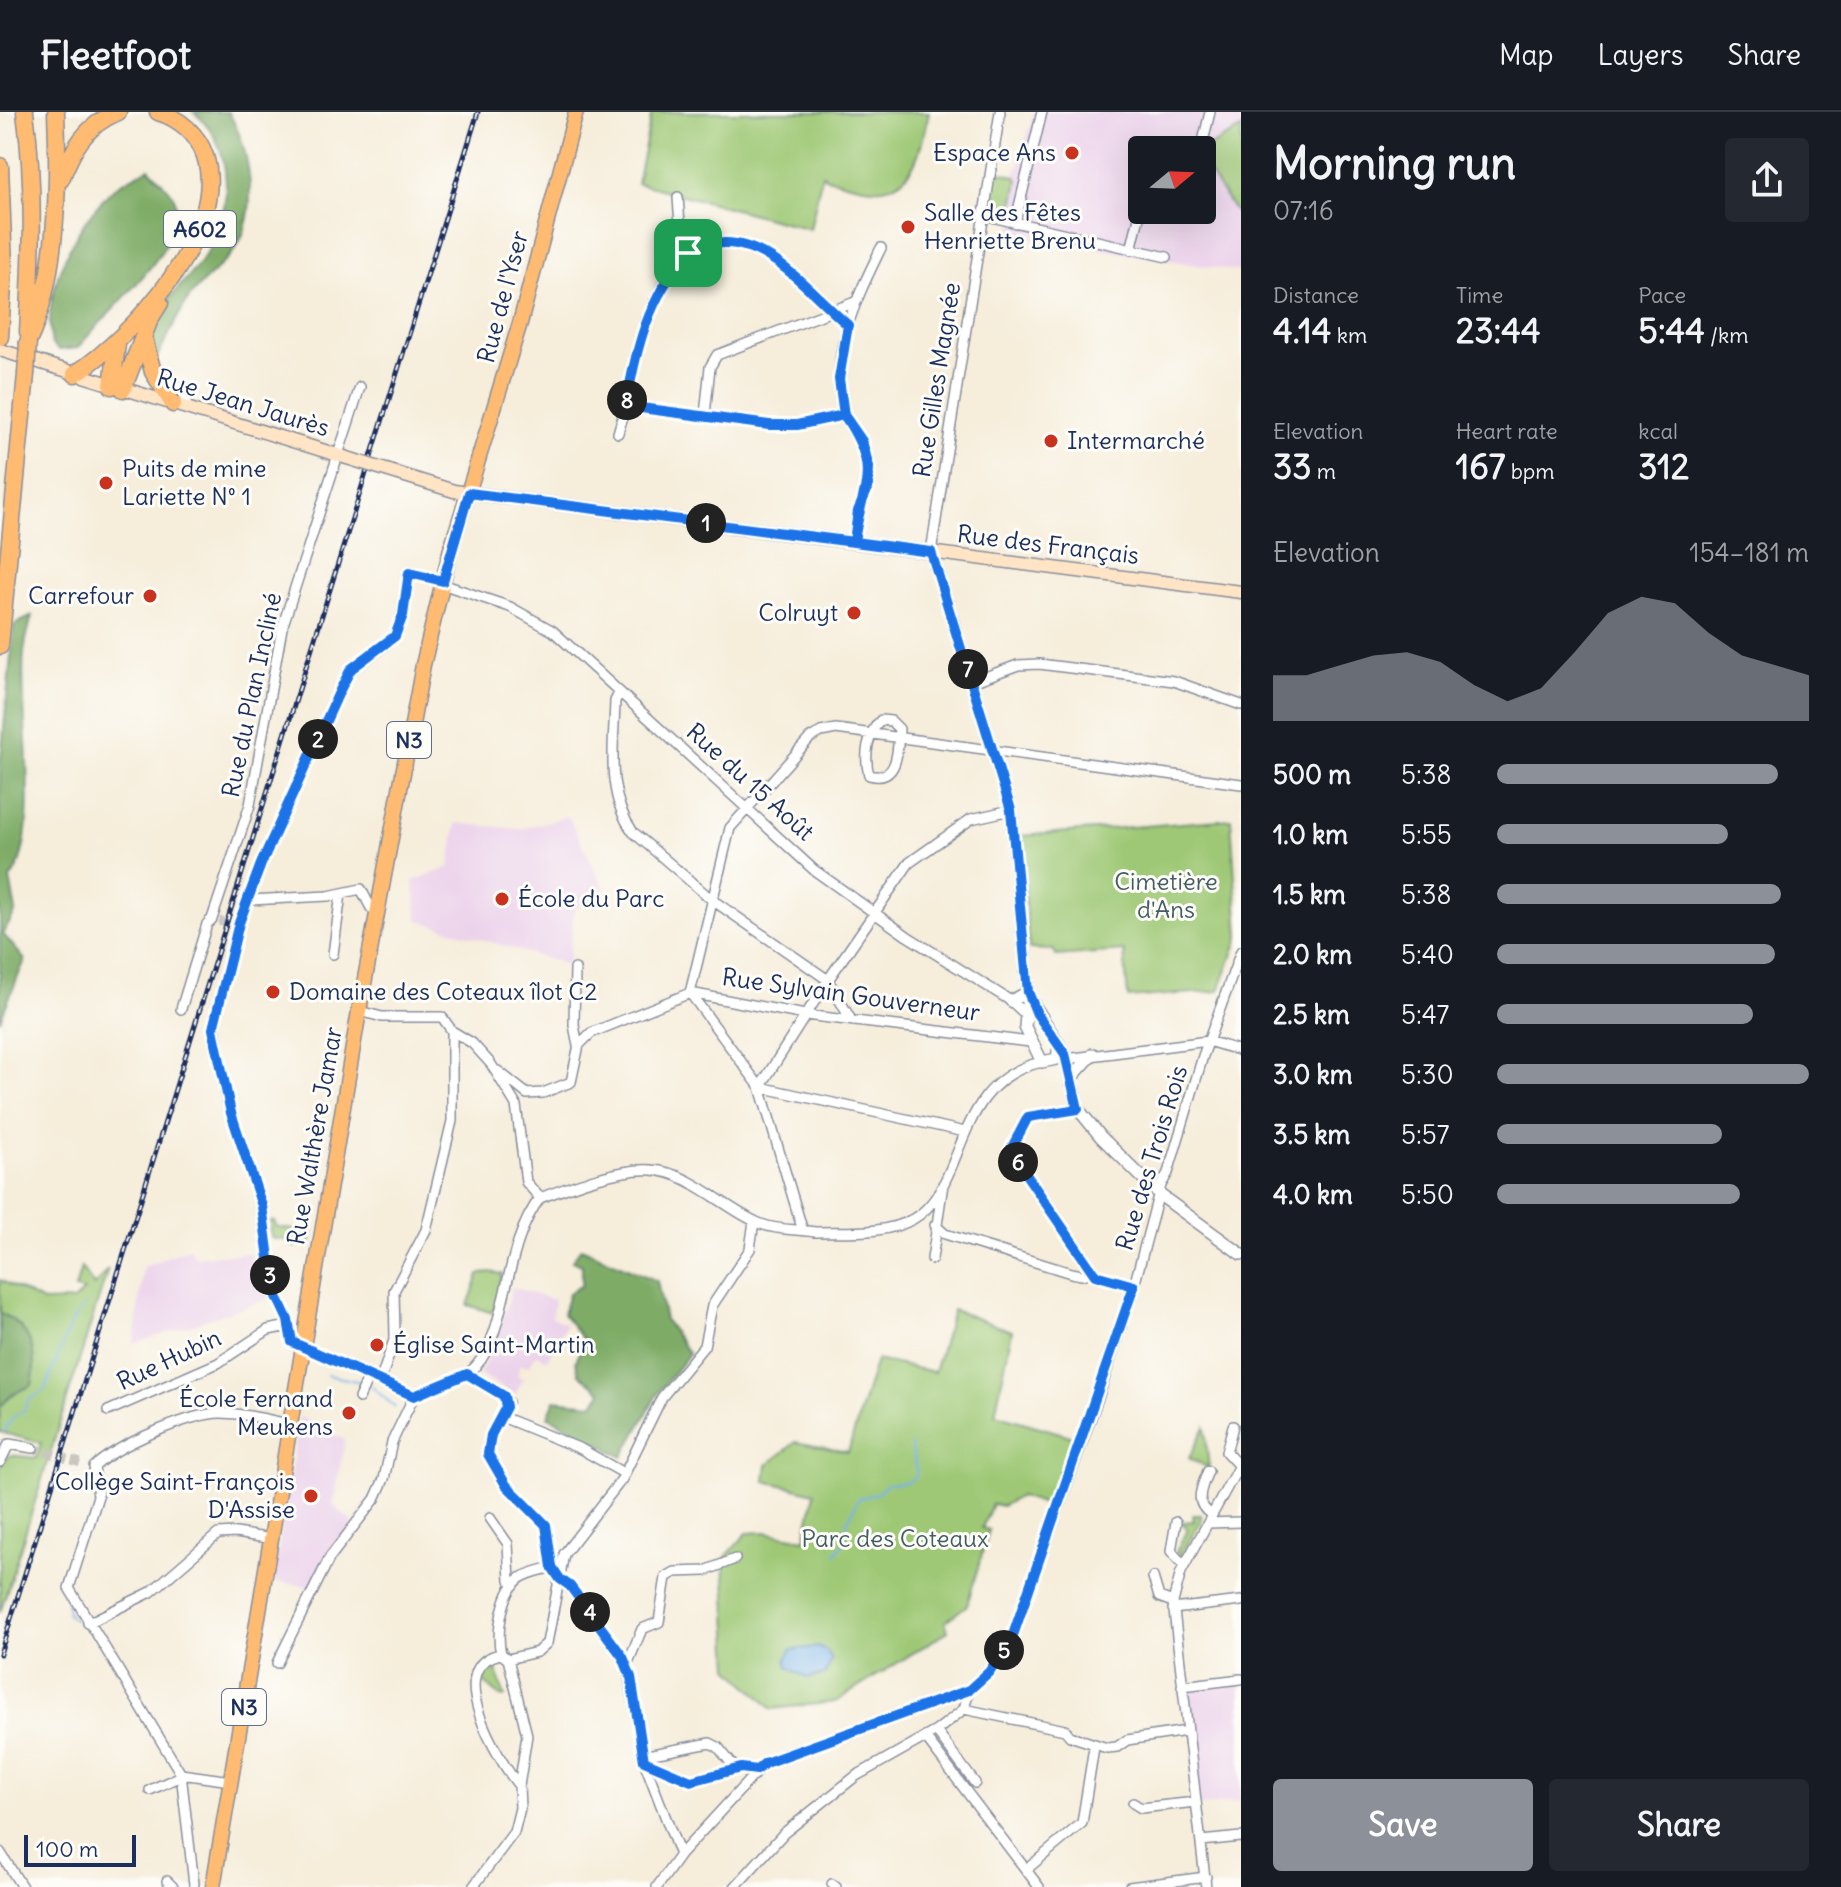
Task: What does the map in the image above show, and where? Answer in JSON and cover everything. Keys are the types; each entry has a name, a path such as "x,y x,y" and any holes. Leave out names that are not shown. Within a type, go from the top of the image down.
{"highway":[{"path":"0,646 26,374 33,243 32,179 25,112"},
{"path":"28,342 42,313 54,211 56,112"},
{"path":"54,211 71,153 87,130 118,112"},
{"name":"A602","path":"75,374 117,344 194,244 208,204 209,169 203,149 180,122 158,112"},
{"name":"A602","path":"117,387 157,306 202,246 217,204 217,163 197,125 181,112"},
{"path":"0,166 4,267 1,341"},
{"path":"144,336 153,372 180,406"},
{"path":"117,344 117,387"}],"main road":[{"name":"Rue de l'Yser","path":"469,493 520,323 576,112"},
{"name":"Rue Jean Jaurès","path":"1,341 75,374 469,493"},
{"name":"Rue des Français","path":"469,493 1241,592"},
{"name":"Rue Walthère Jamar","path":"213,1887 359,1011 423,665 469,493"}],"street":[{"name":"Rue Gilles Magnée","path":"931,552 1000,112"},
{"path":"1015,223 1042,112"},
{"path":"1204,136 1210,112"},
{"path":"678,197 681,239 688,253"},
{"path":"983,215 1167,257"},
{"path":"1131,250 1137,224"},
{"path":"618,433 635,354 649,310 669,274 688,253 724,243 752,249 782,267 848,325"},
{"path":"854,542 858,511 868,488 869,467 862,441 844,415 839,379 855,302 881,248"},
{"path":"705,415 710,367 717,355 829,309 855,302"},
{"path":"161,374 183,391 180,406"},
{"name":"Rue du Plan Incliné","path":"181,1009 207,924 216,920 250,805 282,628 342,456 360,387"},
{"path":"626,406 769,425 797,425 844,415"},
{"path":"931,552 1011,810 1032,1047 1028,1065"},
{"name":"Rue du 15 Août","path":"250,900 261,864 348,673 391,640 403,615 409,573 510,607 553,631 814,870 874,914 1011,1001 1030,1020"},
{"path":"972,682 1018,665 1039,664 1174,681 1241,705"},
{"path":"619,693 615,701 614,788 621,815 633,832 711,899 828,980 851,1020"},
{"path":"881,720 891,721 899,729 899,740 889,774 881,778 869,775 866,764 871,729 881,720"},
{"path":"802,1228 760,1087 690,993 730,828 810,738 836,729 899,740 1241,784"},
{"path":"760,1087 828,980 909,863 971,819 1011,810"},
{"path":"378,911 368,904 364,889 341,894 250,900 234,926 213,1029 231,1113 262,1206 273,1288 289,1326 292,1342 414,1396"},
{"path":"333,954 341,894"},
{"name":"Rue des Trois Rois","path":"973,1688 1012,1638 1134,1286 1208,1041 1240,955"},
{"path":"452,1031 472,1043 491,1064 527,1094 543,1093 571,1082 578,1046 574,1025 575,969"},
{"path":"1011,1001 1028,992"},
{"path":"578,1046 591,1033 690,993"},
{"name":"Rue Sylvain Gouverneur","path":"690,993 805,1015 1005,1039 1032,1047"},
{"path":"359,1011 382,1017 435,1015 446,1019 452,1031 452,1121 426,1230 394,1291 395,1337 380,1382"},
{"path":"1030,1020 1059,1046 1072,1077 1078,1109 1101,1137 1160,1195 1241,1254"},
{"name":"Rue Sylvain Gouverneur","path":"1005,1039 1030,1020"},
{"path":"277,1663 325,1565 375,1499 384,1479 392,1442 414,1396 467,1374 476,1366 492,1337 516,1241 540,1198 611,1176 653,1169 683,1180 754,1221 775,1229 802,1228 815,1232 903,1223 927,1207 965,1132 990,1092 1028,1065 1208,1041 1241,1051"},
{"path":"1048,1061 1060,1055 1059,1046"},
{"path":"1032,1047 1048,1061"},
{"path":"1072,1077 1093,1054"},
{"path":"491,1064 516,1105 526,1182 540,1198"},
{"path":"760,1087 965,1132"},
{"path":"1078,1109 1028,1117 1010,1151 1092,1271 1134,1286"},
{"path":"932,1259 935,1225 944,1189 942,1182"},
{"path":"519,1786 500,1764 478,1712 477,1672 484,1660 537,1652 547,1643 567,1549 625,1474 662,1397 704,1346 712,1306 752,1245 754,1221"},
{"path":"935,1225 945,1234 1046,1266 1082,1275 1092,1271"},
{"name":"Rue Hubin","path":"108,1411 218,1363 268,1330 289,1326"},
{"path":"467,1374 504,1396 508,1402 491,1435 488,1454 506,1485 546,1525 552,1567 599,1623 627,1665 643,1758 680,1855"},
{"path":"359,1398 369,1376"},
{"path":"194,1886 181,1775 69,1588 98,1496 89,1466 170,1427 208,1415 226,1414 290,1424"},
{"path":"502,1417 581,1449 625,1474"},
{"path":"1129,1887 1206,1882 1173,1606 1184,1566 1240,1464 1226,1452 1233,1426"},
{"path":"0,1437 9,1444 33,1448"},
{"path":"0,1462 9,1444"},
{"path":"1208,1471 1199,1497 1210,1519"},
{"path":"490,1518 508,1544 510,1580 514,1585"},
{"path":"1210,1519 1241,1522"},
{"path":"1176,1522 1171,1551 1184,1566"},
{"path":"88,1623 151,1592 218,1534 272,1539"},
{"path":"627,1665 642,1629 659,1622 666,1577 675,1572 705,1571 735,1559"},
{"path":"473,1887 514,1832 520,1808 519,1786 527,1735 504,1656 501,1623 509,1590 520,1578 552,1567"},
{"path":"1153,1577 1159,1597 1173,1606 1241,1601"},
{"path":"1182,1686 1241,1679"},
{"path":"735,1887 784,1833 856,1776 936,1731 964,1709 973,1688"},
{"path":"657,1887 680,1855 765,1763 973,1688"},
{"path":"964,1709 1065,1730 1070,1736 1090,1742 1094,1747 1082,1823 1027,1869"},
{"path":"936,1731 975,1783"},
{"path":"1094,1747 1117,1747 1127,1740 1187,1731"},
{"path":"925,1737 1039,1887"},
{"path":"643,1758 710,1743 718,1747 736,1769"},
{"path":"643,1758 691,1781 736,1769 751,1767 757,1770"},
{"path":"150,1790 181,1775 231,1781"},
{"path":"1133,1803 1141,1808 1196,1802"},
{"path":"1201,1841 1241,1837"},
{"path":"0,1852 22,1887"}],"shaded area":[{"path":"1034,112 1241,112 1241,129 1216,145 1216,136 1128,136 1128,224 1216,224 1216,183 1241,221 1241,272 1011,235 1018,181 1014,180"},
{"name":"École du Parc","path":"568,816 605,889 574,910 568,965 418,920 413,881 450,867 456,823 520,829"},
{"path":"190,1248 194,1257 251,1253 252,1265 264,1264 271,1298 134,1344 143,1267"},
{"path":"512,1287 554,1300 552,1317 566,1324 547,1360 537,1354 529,1366 519,1365 518,1376 523,1379 515,1395 479,1374 498,1337"},
{"name":"Collège Saint-François D'Assise","path":"300,1417 345,1440 333,1505 353,1523 311,1587 273,1581"},
{"path":"1241,1682 1241,1801 1200,1806 1188,1691"}],"green space":[{"path":"193,112 228,112 247,162 250,201 242,237 233,252 187,301 155,361 153,335 157,319 206,254 215,237 225,199 226,180 217,142"},
{"path":"652,112 929,112 916,160 903,179 893,185 868,188 826,178 822,174 810,229 637,183"},
{"path":"1241,129 1241,221 1216,183 1216,142"},
{"path":"149,168 174,197 176,215 170,235 142,277 78,348 59,350 52,345 51,303 56,282 73,242 111,191"},
{"path":"994,171 1015,176 1018,180 1012,211 988,205"},
{"path":"32,616 23,677 28,771 26,834 20,860 10,879 16,911 3,934 25,960 0,1020 0,768 14,625"},
{"name":"Cimetière d'Ans","path":"1231,819 1239,937 1219,991 1128,998 1124,951 1056,956 1054,950 1029,949 1020,836"},
{"path":"271,1221 275,1221 276,1227 312,1233 310,1244 299,1242 297,1247 291,1246 291,1241 271,1238"},
{"path":"581,1248 657,1281 665,1320 689,1354 658,1393 623,1457 548,1416 555,1400 593,1404 602,1392 579,1374 576,1362 583,1339 563,1314 569,1293 582,1285 582,1265 572,1261"},
{"path":"81,1267 94,1286 108,1269 0,1613 0,1463 10,1455 36,1458 41,1443 0,1432 0,1407 11,1395 32,1385 34,1363 26,1334 0,1313 0,1280 43,1302 73,1301 84,1291 75,1289"},
{"path":"490,1272 502,1274 493,1313 468,1305 479,1275"},
{"name":"Parc des Coteaux","path":"953,1310 1012,1331 995,1414 1074,1437 1050,1506 1020,1496 1002,1506 992,1504 982,1528 989,1530 967,1605 945,1622 948,1631 835,1702 772,1709 730,1668 724,1559 747,1533 765,1532 805,1539 815,1493 765,1481 767,1465 796,1442 848,1452 876,1360 934,1372"},
{"path":"0,1313 26,1334 33,1352 34,1374 32,1385 11,1395 0,1407"},
{"path":"1205,1427 1209,1469 1189,1458"},
{"path":"1193,1515 1201,1515 1202,1520 1180,1556 1176,1552 1187,1530 1182,1522 1194,1521"},
{"path":"493,1661 503,1698 480,1679 486,1664"}],"water":[{"path":"817,1647 827,1651 832,1659 825,1675 807,1678 788,1667 786,1660 791,1650"}],"waterway":[{"path":"4,1432 12,1418 24,1411 28,1400 45,1390 71,1323 85,1304"},
{"path":"327,1375 362,1382"},
{"path":"371,1386 395,1407"},
{"path":"835,1554 846,1541 846,1525 858,1499 879,1492 887,1484 911,1480 917,1473 911,1445"},
{"path":"67,1602 68,1615 78,1621"}],"tunnel":[{"path":"219,921 230,924"},
{"path":"33,1448 84,1464"}],"railway":[{"path":"0,1654 478,112"}],"place":[{"name":"Espace Ans","path":"1072,153"},
{"name":"Salle des Fêtes Henriette Brenu","path":"908,227"},
{"name":"Intermarché","path":"1051,441"},
{"name":"Puits de mine Lariette N° 1","path":"106,483"},
{"name":"Carrefour","path":"150,596"},
{"name":"Colruyt","path":"854,613"},
{"name":"École du Parc","path":"502,899"},
{"name":"Domaine des Coteaux îlot C2","path":"273,992"},
{"name":"Église Saint-Martin","path":"377,1345"},
{"name":"École Fernand Meukens","path":"349,1413"},
{"name":"Collège Saint-François D'Assise","path":"311,1496"}],"route":[{"path":"688,253 669,274 649,310 635,354 626,406 769,425 797,425 844,415 862,441 869,467 868,488 858,511 854,542 931,552 1011,810 1028,992 1037,1014 1065,1054 1078,1109 1023,1120 1010,1151 1095,1275 1134,1286 1099,1395 1012,1638 989,1672 969,1690 817,1747 765,1763 757,1770 741,1768 691,1781 644,1761 632,1700 631,1677 623,1657 552,1567 546,1525 506,1485 490,1461 488,1442 508,1402 504,1396 467,1374 414,1396 316,1349 292,1342 288,1320 273,1288 262,1206 231,1113 213,1029 239,923 261,864 340,690 355,665 395,636 403,615 409,573 443,581 469,493 854,542 858,511 868,488 869,467 862,441 844,415 839,379 848,325 782,267 752,249 724,243 688,253"}]}
